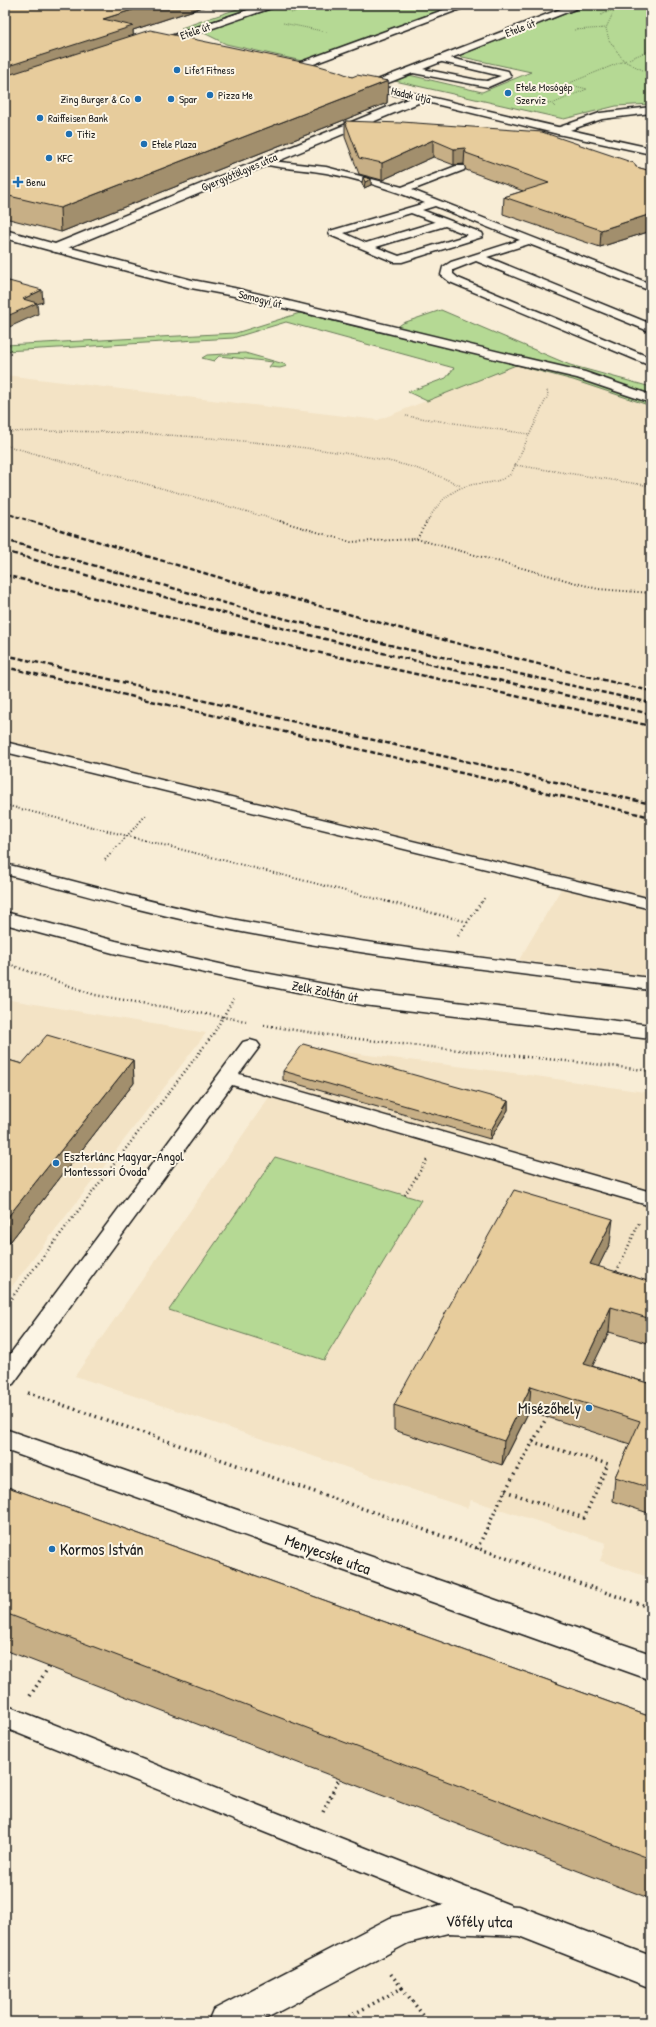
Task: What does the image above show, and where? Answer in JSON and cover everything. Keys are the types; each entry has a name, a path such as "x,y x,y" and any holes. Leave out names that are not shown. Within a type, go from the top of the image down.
{"street":[{"name":"Etele út","path":"140,49 271,5"},
{"path":"312,74 287,68 466,5"},
{"name":"Etele út","path":"371,86 580,5"},
{"path":"151,36 187,45"},
{"name":"Hadak útja","path":"349,82 423,97 649,151"},
{"name":"Gyergyótölgyes utca","path":"56,248 263,161 423,97"},
{"path":"558,130 600,116 651,110"},
{"name":"Somogyi út","path":"5,234 192,284 234,292 516,360"},
{"name":"Zelk Zoltán út","path":"5,918 113,947 247,976 363,998 651,1032"},
{"name":"Menyecske utca","path":"5,1439 651,1667"},
{"name":"Vőfély utca","path":"225,2022 402,1929 448,1918 519,1922 651,1972"}],"lane":[{"path":"413,70 488,84 506,77 505,73 441,59"},
{"path":"285,153 300,157 326,170"},
{"path":"263,161 280,165 326,170 403,190 651,288"},
{"path":"403,190 460,168"},
{"path":"412,210 478,235 398,260 334,233 435,203"},
{"path":"366,246 445,222"},
{"path":"530,240 455,264 447,269 447,275 454,280 651,362"},
{"path":"477,257 651,328"},
{"path":"516,360 582,375 651,399"},
{"path":"5,747 651,904"},
{"path":"5,869 143,906 276,934 457,960 651,984"},
{"path":"12,1384 250,1046"},
{"path":"228,1077 650,1199"},
{"path":"10,1718 519,1922"}],"path":[{"path":"614,5 615,9 606,28 609,40 624,61 651,74"},
{"path":"276,22 332,33"},
{"path":"569,31 606,28"},
{"path":"555,108 552,104 587,88 567,84 651,50"},
{"path":"417,539 441,500 453,490 461,486 505,479 511,474 548,395 544,375 535,365"},
{"path":"406,416 529,434"},
{"path":"5,432 89,431 196,436 339,451 368,455 424,468 461,486"},
{"path":"5,445 89,470 202,498 351,542 417,539 598,589 651,594"},
{"path":"515,464 651,486"},
{"path":"5,805 468,922"},
{"path":"105,860 148,814"},
{"path":"457,938 484,897"},
{"path":"5,962 95,995 247,1021"},
{"path":"5,1298 10,1300 212,1036 237,994"},
{"path":"262,1024 316,1034 569,1060 651,1071"},
{"path":"405,1195 440,1139"},
{"path":"613,1280 650,1199"},
{"path":"12,1384 477,1549 651,1608"},
{"path":"477,1549 505,1491 547,1417"},
{"path":"505,1491 584,1518 608,1464 533,1442"},
{"path":"10,1718 51,1664"},
{"path":"311,1838 342,1774"},
{"path":"368,1946 426,2019 424,2022"},
{"path":"339,2022 402,1988"}],"shaded area":[{"path":"516,365 573,380 651,406 651,977 519,960 561,889 5,753 5,375 378,420"},
{"name":"Eszterlánc Magyar–Angol Montessori Óvoda","path":"5,999 206,1033 7,1293 5,1293"},
{"path":"304,1047 529,1075 651,1093 651,1578 600,1561 606,1543 471,1500 467,1508 75,1376"}],"green space":[{"path":"249,5 263,5 189,30 181,28"},
{"path":"283,5 455,5 302,61 226,44 202,32"},
{"path":"588,5 651,5 651,104 616,106 564,119 395,81 409,75 482,92 531,72 458,56"},
{"path":"441,310 570,365 651,387 651,406 573,380 516,365 427,401 408,392 446,378 454,368 286,322 233,338 5,351 5,345 236,333 300,313 387,334 403,323"},
{"path":"245,353 287,366 280,368 269,367 273,362 219,356 214,361 202,358 207,355"},
{"path":"275,1157 421,1200 324,1360 169,1310"}],"building":[{"path":"5,5 148,5 103,19 133,26 5,67"},
{"name":"Etele Plaza","path":"150,30 316,65 352,77 357,75 388,81 60,208 5,195 5,76"},
{"path":"345,121 402,122 542,132 634,163 636,167 651,171 651,214 601,230 504,197 549,183 466,153 465,148 454,149 433,140 382,163 359,158"},
{"path":"363,177 371,179 365,182"},
{"path":"5,280 42,290 23,299 37,303 5,317"},
{"path":"47,1035 133,1060 7,1218 5,1217 5,1059 22,1064"},
{"path":"303,1044 508,1101 491,1130 283,1071"},
{"path":"514,1190 613,1219 590,1264 651,1282 651,1319 611,1307 584,1364 651,1384 651,1488 615,1477 640,1421 531,1386 504,1441 394,1405"},
{"path":"5,1486 651,1717 651,1859 5,1613"}],"tram line":[{"path":"163,38 261,5"}],"railway":[{"path":"5,513 34,522"},
{"path":"31,521 340,612 495,653 651,691"},
{"path":"5,540 246,609 406,649 651,703"},
{"path":"5,551 85,575 246,619 407,659 651,714"},
{"path":"5,575 226,632 651,726"},
{"path":"5,655 651,804"},
{"path":"5,667 651,817"}],"place":[{"name":"Life1 Fitness","path":"177,70"},
{"name":"Etele Mosógép Szerviz","path":"508,93"},
{"name":"Pizza Me","path":"210,95"},
{"name":"Zing Burger & Co","path":"138,99"},
{"name":"Spar","path":"171,99"},
{"name":"Raiffeisen Bank","path":"40,118"},
{"name":"Titiz","path":"69,134"},
{"name":"Etele Plaza","path":"144,144"},
{"name":"KFC","path":"49,158"},
{"name":"Benu","path":"18,182"},
{"name":"Eszterlánc Magyar–Angol Montessori Óvoda","path":"56,1163"},
{"name":"Misézőhely","path":"589,1408"},
{"name":"Kormos István","path":"52,1549"}]}
